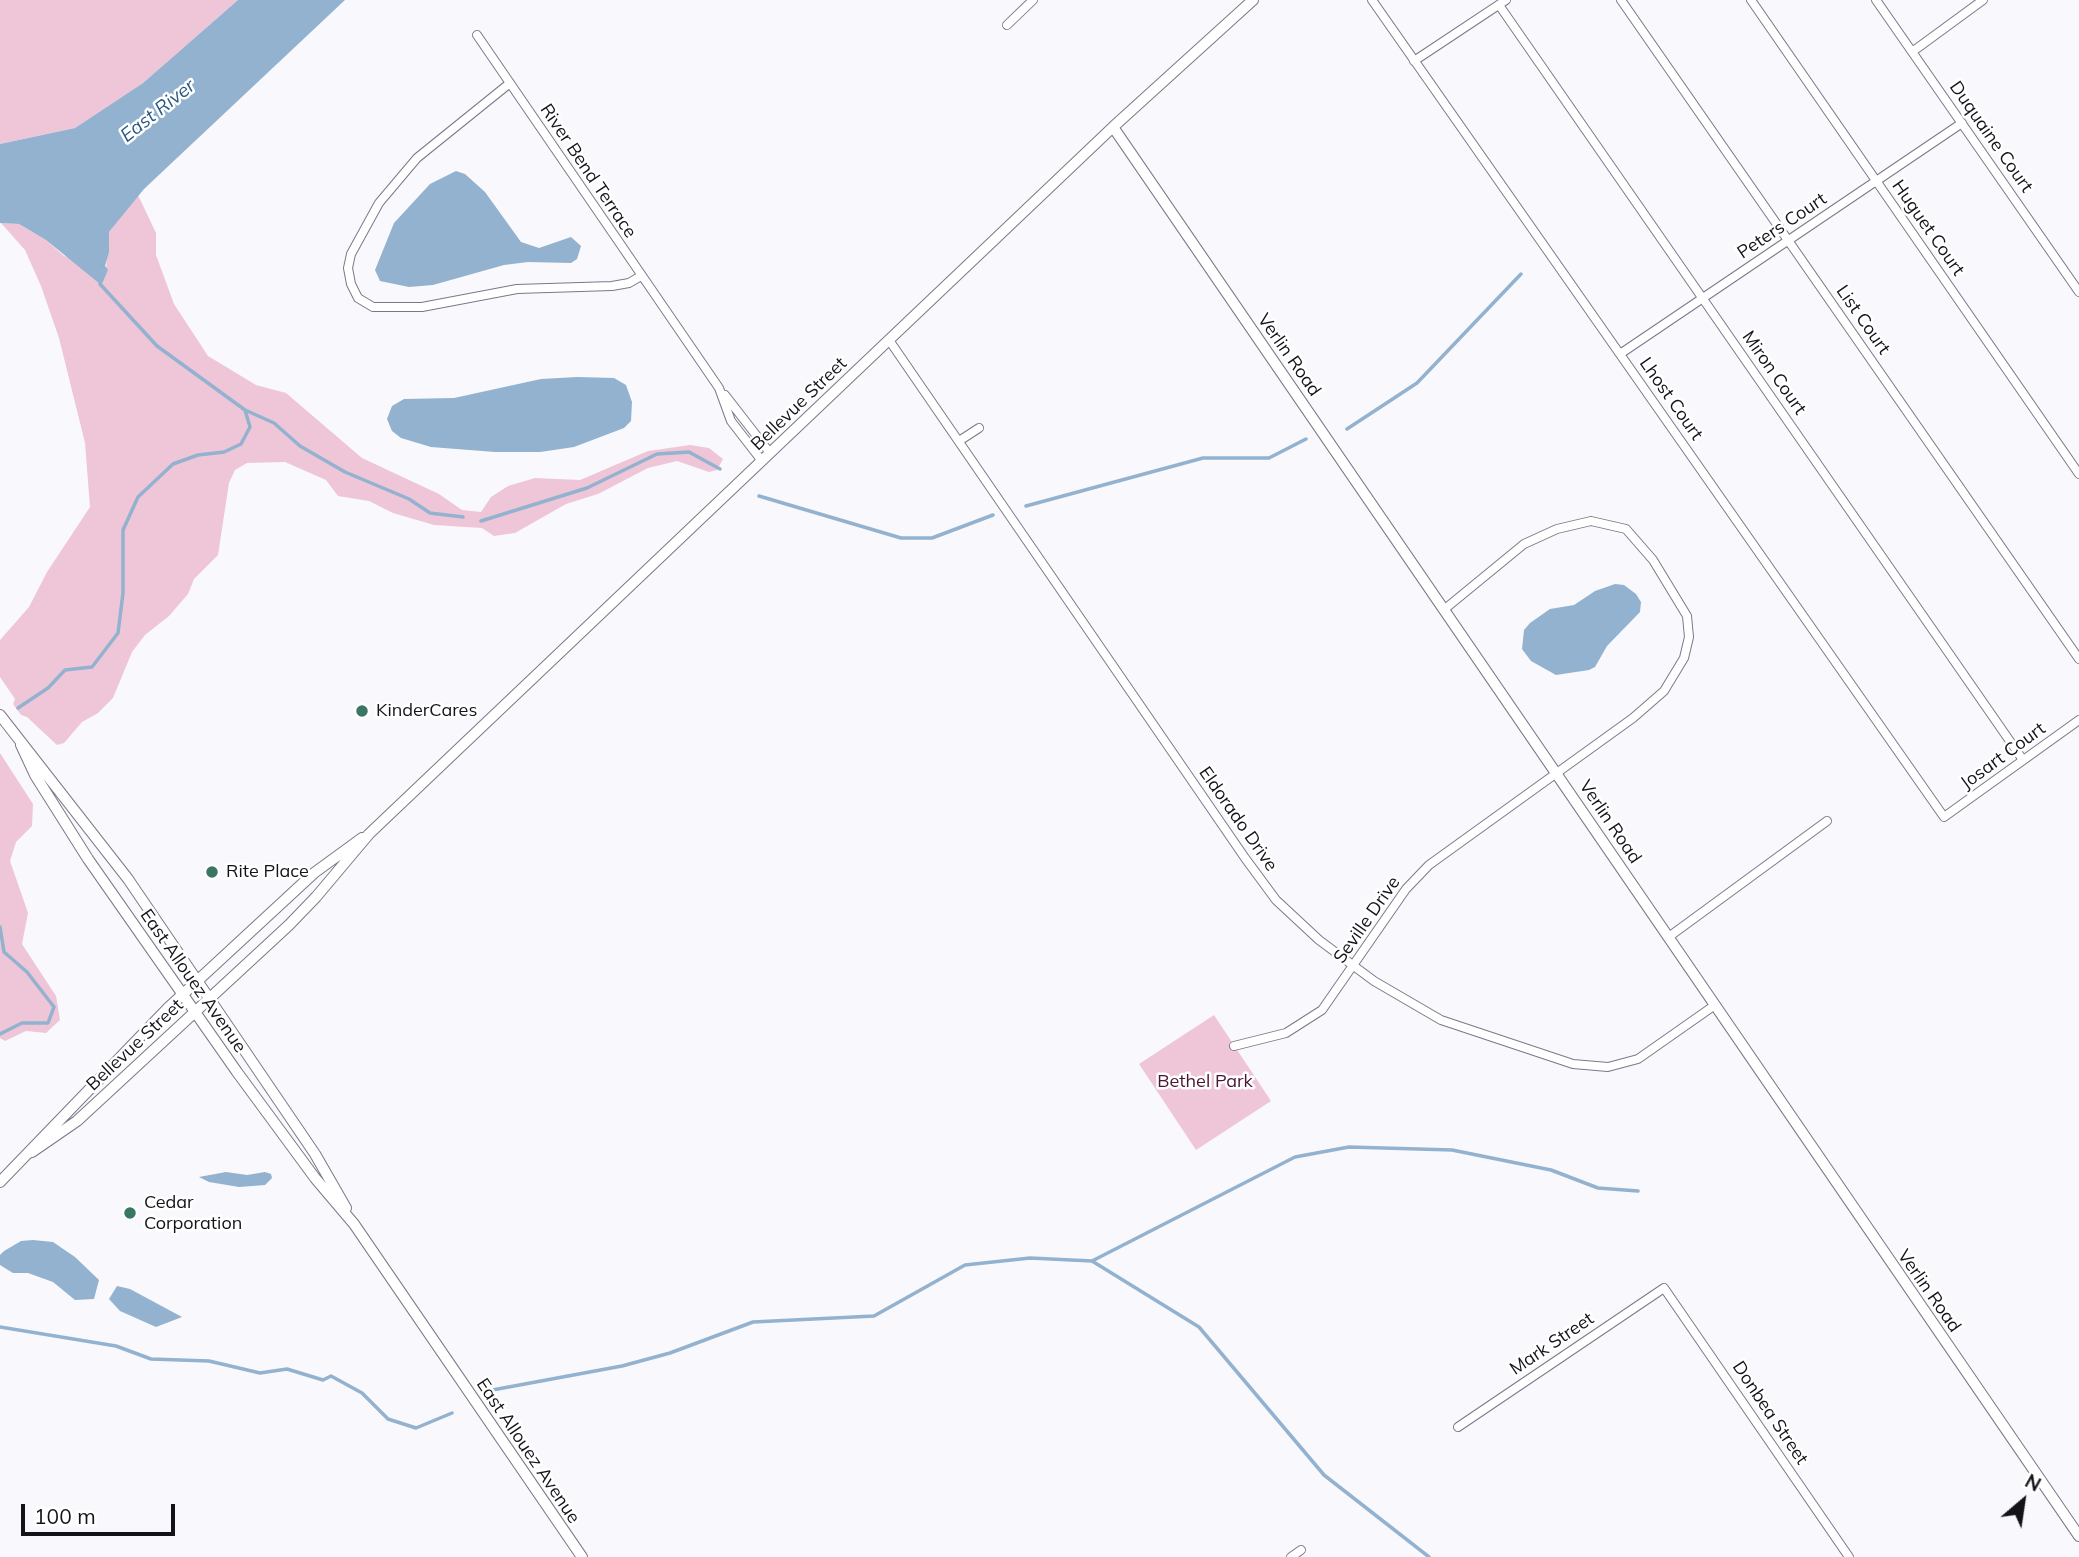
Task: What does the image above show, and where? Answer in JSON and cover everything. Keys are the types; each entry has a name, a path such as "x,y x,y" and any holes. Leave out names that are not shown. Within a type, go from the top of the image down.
{"street":[{"path":"1007,25 1034,0"},
{"name":"Bellevue Street","path":"32,1152 77,1121 210,998 316,897 369,834 1113,127 1253,0"},
{"name":"Lhost Court","path":"1372,0 1944,817"},
{"name":"List Court","path":"1621,0 2079,659"},
{"name":"Huguet Court","path":"1751,0 2079,474"},
{"name":"Duquaine Court","path":"1877,0 2079,292"},
{"path":"1912,52 1983,0"},
{"path":"1414,61 1502,2"},
{"name":"Miron Court","path":"1502,2 2023,760"},
{"name":"River Bend Terrace","path":"477,34 640,276 719,387 731,421 762,461"},
{"path":"510,83 418,158 379,203 351,254 348,268 351,284 358,298 373,307 422,307 517,289 612,286 629,283 640,276"},
{"name":"Peters Court","path":"1620,355 1962,123"},
{"name":"Verlin Road","path":"1113,127 1446,608 2079,1536"},
{"name":"Eldorado Drive","path":"889,340 1276,900 1320,940 1354,966 1441,1020 1573,1064 1608,1068 1638,1059 1716,1005"},
{"path":"719,387 770,453"},
{"path":"959,441 979,428"},
{"path":"1446,608 1524,544 1557,529 1591,521 1626,529 1671,587 1688,615 1689,637 1684,658 1664,691 1611,736 1558,775"},
{"name":"East Allouez Avenue","path":"0,715 104,847 200,982 315,1154 354,1224"},
{"name":"Josart Court","path":"1944,817 2079,720"},
{"name":"East Allouez Avenue","path":"21,745 35,775 88,859 194,1012 316,1178 354,1224 582,1557"},
{"name":"Seville Drive","path":"1234,1046 1286,1034 1322,1010 1406,889 1429,865 1558,775"},
{"path":"1670,936 1827,821"},
{"name":"Bellevue Street","path":"0,1182 32,1152 91,1084 183,996 314,873 369,834"},
{"name":"Mark Street","path":"1458,1427 1664,1288"},
{"name":"Donbea Street","path":"1664,1288 1849,1557"},
{"path":"1291,1557 1301,1550"}],"green space":[{"path":"0,0 238,0 143,83 75,128 0,144"},
{"path":"138,195 156,233 156,255 174,304 208,356 256,385 286,393 362,458 439,494 462,510 481,512 491,497 508,486 535,478 580,480 648,451 690,445 709,448 723,459 717,470 709,472 677,461 648,468 598,494 566,504 515,533 494,536 482,528 434,525 393,513 369,501 338,496 326,480 285,462 247,463 235,470 229,483 218,555 194,579 188,594 169,616 145,635 132,652 113,698 98,713 82,722 64,743 57,745 27,717 21,715 13,704 15,699 0,677 0,640 29,607 47,572 90,507 85,443 59,338 41,286 25,250 1,223 19,224 46,240 64,256 106,270 109,232"},
{"path":"0,753 33,804 32,826 16,842 10,861 28,913 22,944 56,996 60,1020 46,1033 26,1031 5,1041 0,1038"},
{"name":"Bethel Park","path":"1214,1015 1271,1101 1196,1150 1139,1064"}],"water":[{"name":"East River","path":"238,0 345,0 144,189 109,232 109,252 100,284 46,240 19,224 0,223 0,144 75,128 143,83"},
{"path":"456,171 465,174 485,192 521,242 539,248 571,237 581,246 577,259 571,263 528,262 504,265 433,285 409,287 380,281 375,270 394,223 430,184"},
{"path":"614,378 626,385 632,402 631,421 624,428 574,447 540,452 495,452 431,447 401,438 392,431 387,419 392,406 404,399 454,398 541,379"},
{"path":"1615,584 1624,585 1636,594 1641,602 1640,612 1607,646 1595,667 1556,675 1531,661 1522,649 1524,630 1530,623 1550,609 1574,605 1595,591"},
{"path":"226,1172 247,1175 265,1172 271,1174 272,1178 265,1185 239,1187 209,1182 199,1177"},
{"path":"21,1241 53,1242 75,1257 99,1280 94,1299 75,1300 53,1282 28,1273 13,1273 0,1265 0,1255 4,1251"},
{"path":"117,1286 130,1289 182,1317 156,1327 120,1311 109,1299"}],"waterway":[{"path":"18,708 48,688 65,670 92,667 118,633 123,593 123,530 138,497 173,464 198,455 224,452 241,444 250,427 245,410 157,346 100,284 106,270 103,266"},
{"path":"1347,429 1417,383 1521,274"},
{"path":"245,410 274,423 300,446 345,472 409,499 430,513 463,517"},
{"path":"1026,506 1203,458 1269,458 1306,439"},
{"path":"481,521 587,488 657,454 689,452 720,469"},
{"path":"759,496 901,538 932,538 993,515"},
{"path":"0,927 4,952 27,972 54,1007 48,1023 22,1023 0,1034"},
{"path":"1092,1261 1295,1157 1349,1147 1452,1150 1551,1170 1598,1188 1638,1191"},
{"path":"487,1391 622,1366 670,1353 753,1322 874,1316 965,1265 1030,1258 1092,1261 1199,1327 1324,1475 1429,1557"},
{"path":"0,1327 116,1346 151,1359 209,1361 260,1373 287,1369 323,1380 331,1376 362,1393 388,1419 416,1428 452,1413"}],"place":[{"name":"KinderCares","path":"362,711"},
{"name":"Rite Place","path":"212,872"},
{"name":"Cedar Corporation","path":"130,1213"}]}
